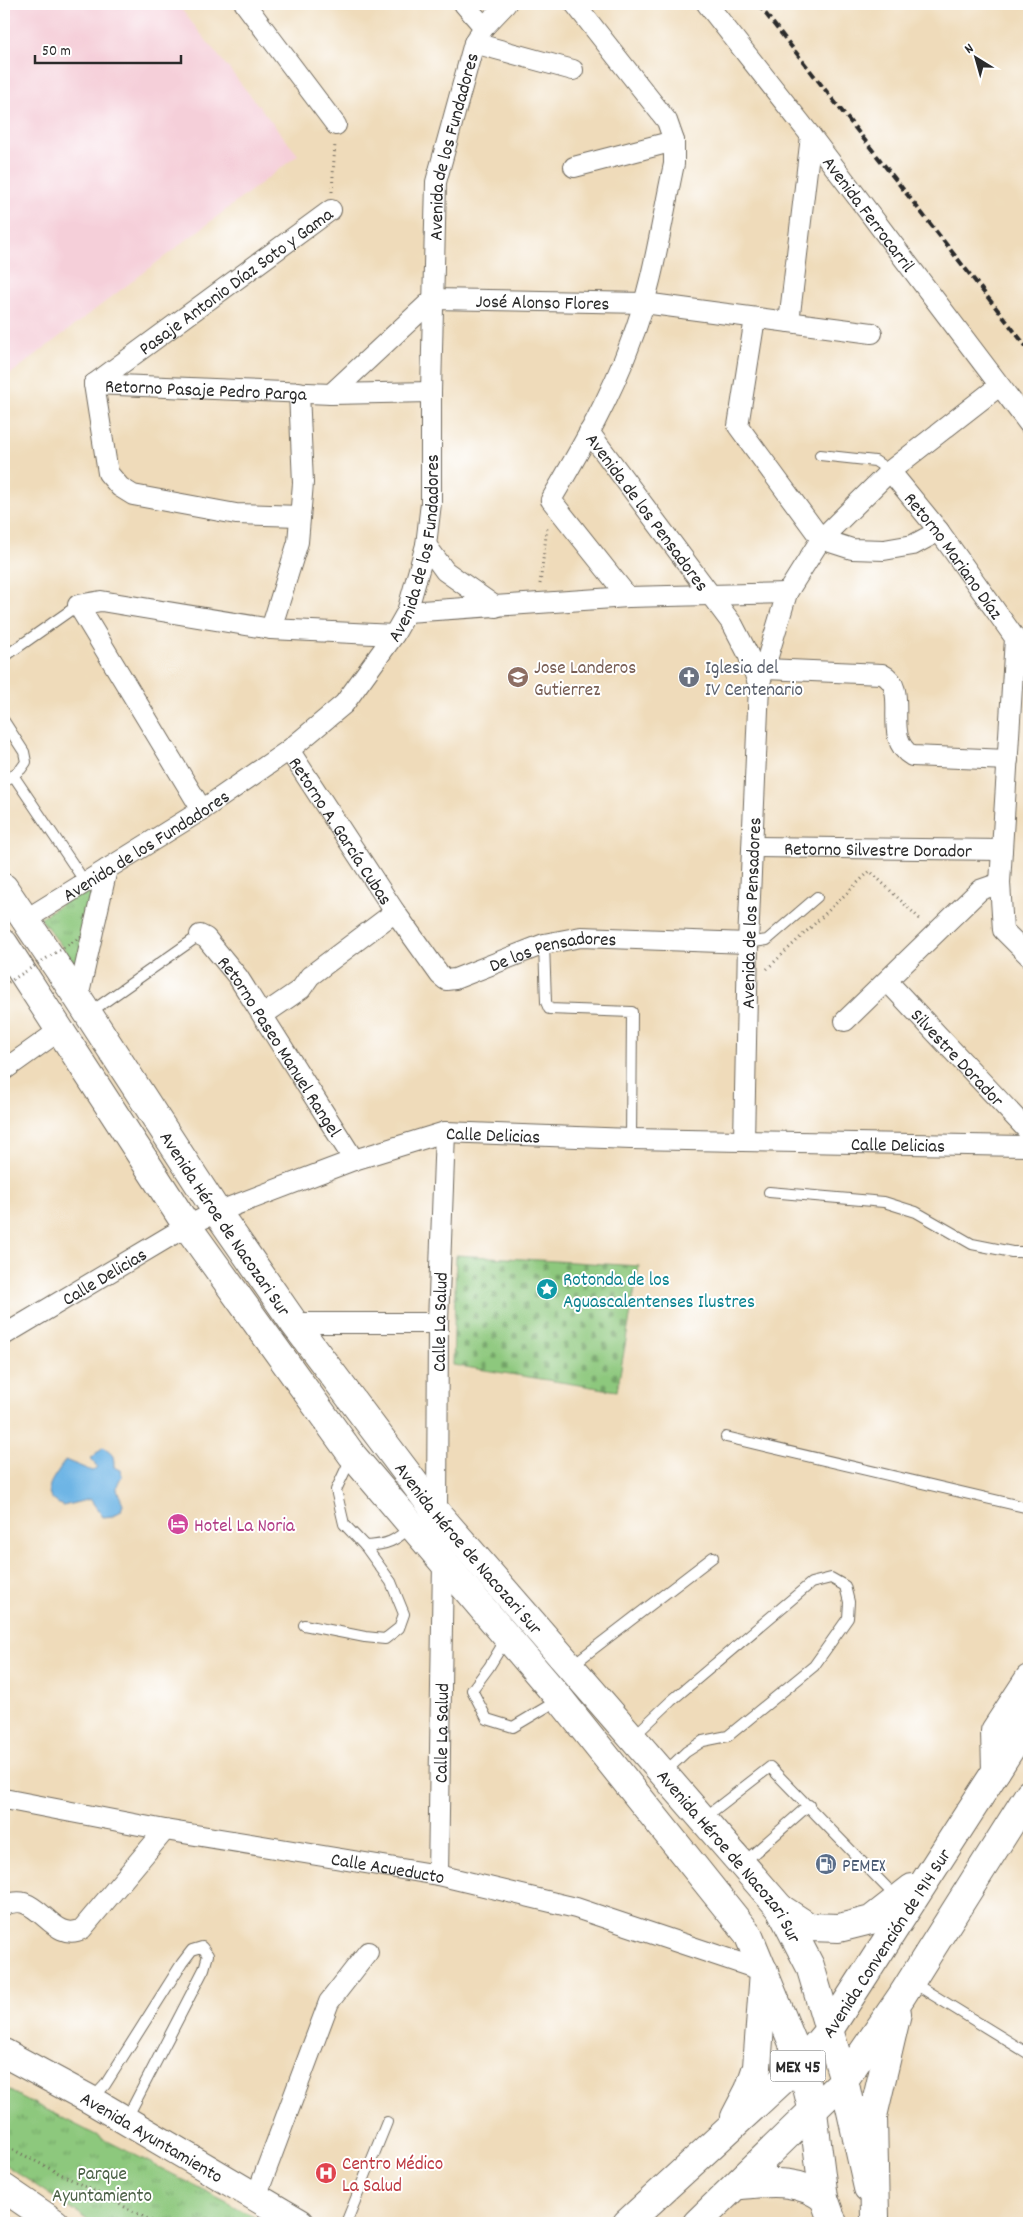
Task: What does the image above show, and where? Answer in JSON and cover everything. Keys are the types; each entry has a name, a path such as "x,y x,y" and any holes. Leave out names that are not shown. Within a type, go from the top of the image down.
{"main road":[{"name":"Avenida Héroe de Nacozari Sur","path":"4,888 217,1212 294,1323 437,1513 780,1908 810,1966 830,2030 844,2080 876,2221"},
{"name":"Avenida Héroe de Nacozari Sur","path":"4,944 187,1226 352,1455 506,1638 560,1699 748,1934 801,2063 813,2112 824,2198 833,2223"},
{"path":"996,1771 995,1731 1029,1679"},
{"name":"Avenida Convención de 1914 Sur","path":"627,2223 801,2063 830,2030 903,1903 930,1875 1029,1720"},
{"name":"MEX 45","path":"697,2223 844,2080 906,1989 1023,1809"},
{"path":"780,1908 809,1927 839,1928 871,1920 903,1903"},
{"path":"729,2129 749,2090 757,2067 764,1971"},
{"path":"876,2221 873,2116 906,1989"},
{"name":"Avenida Ayuntamiento","path":"4,2053 126,2120 300,2223"},
{"path":"738,2185 789,2183 811,2188 824,2198"},
{"path":"4,2188 55,2223"}],"street":[{"path":"245,4 336,125"},
{"path":"464,4 479,35 573,70"},
{"name":"Avenida de los Fundadores","path":"25,920 202,810 289,750 344,704 394,635 407,612 426,545 431,502 431,392 436,182 479,35 506,4"},
{"path":"574,167 674,141 667,121 575,4"},
{"name":"Avenida Ferrocarril","path":"707,4 811,136 1029,424"},
{"path":"789,322 811,136"},
{"name":"Avenida de los Pensadores","path":"674,141 674,164 644,303 630,345 589,432 733,625 762,677"},
{"name":"Pasaje Antonio Díaz Soto y Gama","path":"94,384 331,210"},
{"path":"331,394 433,299"},
{"name":"José Alonso Flores","path":"433,299 644,303 872,333"},
{"path":"754,318 738,426 821,538 852,549 884,550 913,545 939,531"},
{"name":"Retorno Pasaje Pedro Parga","path":"300,516 236,514 133,495 120,487 108,473 94,384 331,394 431,392"},
{"name":"Avenida de los Pensadores","path":"744,1141 748,943 762,677 786,594 821,538 890,471 999,386"},
{"path":"271,629 298,542 303,483 299,392"},
{"path":"589,432 551,500 628,597"},
{"name":"Retorno Mariano Díaz","path":"890,471 939,531 1015,638 1000,883 1003,930 1029,956"},
{"path":"426,545 445,571 496,607"},
{"path":"407,612 628,597 786,594"},
{"path":"202,810 78,605 101,600 271,629 394,635"},
{"path":"762,677 882,674 891,678 895,687 897,738 903,751 912,756 1008,760"},
{"name":"Retorno A. García Cubas","path":"289,750 395,912"},
{"name":"Retorno Silvestre Dorador","path":"753,848 1002,850"},
{"path":"83,1006 107,869"},
{"path":"845,1022 980,890 1000,883"},
{"path":"263,1015 301,989 310,976 395,912"},
{"name":"De los Pensadores","path":"395,912 440,975 446,980 455,979 544,944 581,937 748,943"},
{"name":"Retorno Paseo Manuel Rangel","path":"200,935 206,938 238,977 354,1160"},
{"name":"Silvestre Dorador","path":"887,981 1029,1132"},
{"path":"4,1070 60,1030"},
{"name":"Calle Delicias","path":"4,1335 187,1226 217,1212 354,1160 445,1132 744,1141 1029,1146"},
{"name":"Calle La Salud","path":"437,1513 438,1323 443,1238 445,1132"},
{"path":"294,1323 438,1323"},
{"name":"Calle La Salud","path":"438,1874 443,1562"},
{"name":"Calle Acueducto","path":"4,1800 165,1830 438,1874 576,1908 764,1971"},
{"path":"4,1905 24,1903 65,1932 74,1933 82,1929 165,1830"},
{"path":"256,2198 329,2002 368,1952"}],"lane":[{"path":"820,455 875,461 890,471"},
{"path":"4,657 78,605"},
{"path":"4,721 24,752 26,762 4,782"},
{"path":"13,775 85,882"},
{"path":"748,943 767,940 817,897"},
{"path":"83,1006 200,935"},
{"path":"544,944 546,1002 549,1008 632,1012 631,1138"},
{"path":"769,1192 884,1202 916,1212 972,1244 1012,1252 1029,1252"},
{"path":"726,1437 1029,1508"},
{"path":"304,1625 364,1637 386,1639 399,1628 404,1614 391,1582 365,1546 344,1524 336,1490 352,1455"},
{"path":"365,1546 383,1546 396,1539 412,1526"},
{"path":"570,1666 713,1557"},
{"path":"632,1737 671,1701 811,1583 831,1578 845,1586 850,1602 848,1618 814,1666 728,1736 703,1741 686,1752 663,1773"},
{"path":"506,1638 490,1667 472,1690 487,1719 513,1727 560,1699"},
{"path":"703,1819 770,1767 903,1903"},
{"path":"742,1864 809,1805"},
{"path":"91,2100 105,2085 182,1963 192,1950 202,1947 208,1955 204,1969 126,2120"},
{"path":"906,1989 1029,2054"},
{"path":"346,2223 387,2122"}],"path":[{"name":"Pasaje Antonio Díaz Soto y Gama","path":"331,210 336,125"},
{"path":"537,604 551,500"},
{"path":"748,986 870,871 936,933"},
{"path":"4,985 82,936"},
{"path":"4,2145 156,2223"}],"shaded area":[{"path":"4,4 177,4 298,155 4,379"}],"green space":[{"path":"98,880 77,966 40,918"},
{"path":"456,1255 639,1266 617,1391 453,1365"},
{"name":"Parque Ayuntamiento","path":"4,2088 265,2223 92,2223 4,2164"}],"water":[{"path":"103,1447 112,1455 114,1467 121,1470 122,1476 117,1487 123,1504 121,1511 113,1516 103,1517 90,1499 63,1506 55,1501 50,1496 50,1484 65,1460 92,1471 97,1467 91,1458"}],"railway":[{"path":"758,4 1029,350"}],"place":[{"name":"Jose Landeros Gutierrez","path":"518,677"},
{"name":"Iglesia del IV Centenario","path":"689,677"},
{"name":"Rotonda de los Aguascalentenses Ilustres","path":"547,1289"},
{"name":"Hotel La Noria","path":"178,1524"},
{"name":"PEMEX","path":"826,1864"},
{"name":"Centro Médico La Salud","path":"326,2173"}]}
